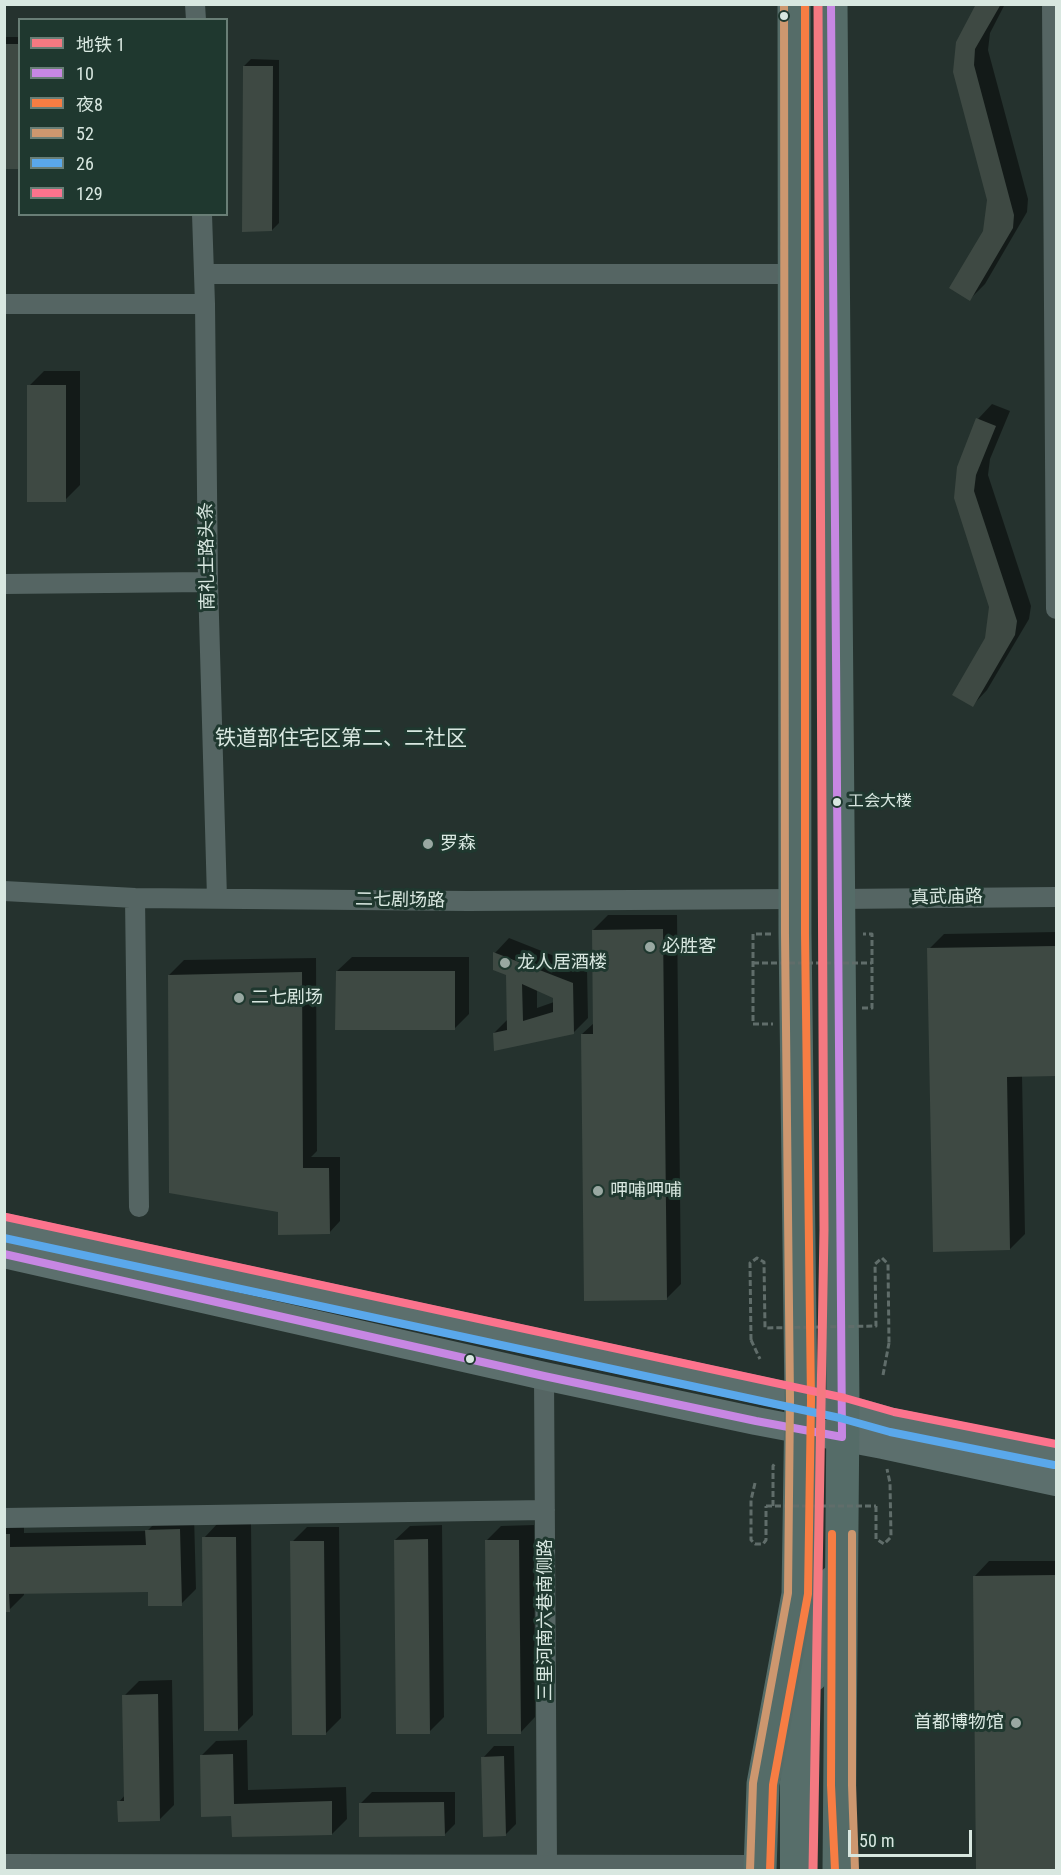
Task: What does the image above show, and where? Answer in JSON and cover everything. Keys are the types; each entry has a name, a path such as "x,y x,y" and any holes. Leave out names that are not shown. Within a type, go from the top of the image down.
{"highway":[{"path":"760,1868 763,1784 798,1594 800,1414 795,899 794,4"},
{"path":"831,4 842,1423 839,1870"}],"main road":[{"path":"4,1227 842,1423 1056,1482"},
{"path":"4,1254 544,1376 800,1414"},
{"path":"842,1423 892,1422 1056,1455"},
{"path":"802,1714 841,1551"},
{"path":"796,1870 796,1782 802,1714 798,1594"}],"street":[{"path":"1052,4 1056,609"},
{"name":"南礼士路头条","path":"202,216 208,582 217,898"},
{"path":"204,274 794,274"},
{"path":"4,304 205,304"},
{"path":"4,585 208,582"},
{"name":"二七剧场路","path":"4,891 135,898 456,901 795,899"},
{"name":"真武庙路","path":"838,899 1056,897"},
{"path":"135,898 140,1207"},
{"name":"三里河南六巷南侧路","path":"544,1376 547,1865"},
{"path":"4,1518 545,1510"},
{"path":"4,1864 547,1865 760,1868"}],"path":[{"path":"753,934 753,1024"},
{"path":"872,934 872,1008"},
{"path":"753,963 872,963"},
{"path":"760,1359 751,1340 750,1263 757,1258 764,1262 765,1328 876,1326 875,1264 882,1258 888,1264 889,1343 883,1375"},
{"path":"755,1483 751,1500 751,1539 754,1544 763,1544 766,1540 766,1506 876,1506 876,1539 884,1544 891,1537 891,1483 886,1463"}],"building":[{"path":"976,4 1001,4 975,49 974,65 1014,215 1013,228 970,301 949,288 983,231 987,200 953,72 956,42"},
{"path":"4,44 18,44 18,169 4,169"},
{"path":"243,66 273,66 272,231 242,232"},
{"path":"27,385 66,385 66,502 27,502"},
{"path":"976,418 996,426 976,475 974,491 1017,621 1015,635 973,707 952,695 985,638 989,607 954,498 957,467"},
{"path":"663,929 667,1300 584,1301 581,1034 593,1034 592,930"},
{"path":"1056,946 1056,1076 1007,1077 1010,1250 933,1252 927,948"},
{"path":"493,952 573,983 574,1034 494,1051 493,1033 507,1030 506,975 493,970","holes":["522,984 553,998 553,1012 523,1021"]},
{"path":"336,971 455,971 455,1030 335,1030"},
{"path":"302,972 303,1168 329,1168 330,1234 278,1235 278,1212 169,1193 168,975"},
{"path":"180,1529 182,1606 148,1606 148,1592 9,1594 10,1612 4,1612 4,1534 10,1534 10,1547 146,1545 145,1530"},
{"path":"202,1537 236,1537 238,1731 204,1731"},
{"path":"428,1539 430,1734 396,1734 394,1540"},
{"path":"485,1540 519,1540 521,1734 487,1734"},
{"path":"290,1541 324,1541 326,1735 292,1735"},
{"name":"首都博物馆","path":"1056,1575 1056,1870 976,1870 973,1576"},
{"path":"158,1694 160,1821 118,1822 117,1801 124,1801 122,1695"},
{"path":"233,1754 234,1804 332,1801 332,1835 232,1837 231,1816 201,1817 200,1755"},
{"path":"504,1756 506,1836 483,1837 481,1757"},
{"path":"444,1802 445,1836 359,1837 359,1803"}],"metro line":[{"name":"1","path":"813,1870 824,1229 818,4"}],"transit line":[{"name":"52","path":"750,1870 753,1783 788,1593 790,1400 785,934 784,4"},
{"name":"夜8","path":"770,1870 773,1785 808,1594 811,1400 805,934 805,4"},
{"name":"10","path":"4,1254 544,1376 842,1437 831,4"},
{"name":"129","path":"6,1217 845,1398 894,1412 1056,1444"},
{"name":"26","path":"4,1238 840,1418 890,1432 1054,1465"},
{"name":"夜8","path":"832,1534 831,1785 835,1870"},
{"name":"52","path":"852,1534 852,1785 855,1870"}],"place":[{"name":"工会大楼","path":"837,802"},
{"name":"罗森","path":"428,844"},
{"name":"必胜客","path":"650,947"},
{"name":"龙人居酒楼","path":"505,963"},
{"name":"二七剧场","path":"239,998"},
{"name":"呷哺呷哺","path":"598,1191"},
{"name":"首都博物馆","path":"1016,1723"}],"district":[{"name":"铁道部住宅区第二、二社区","path":"341,740"}]}
